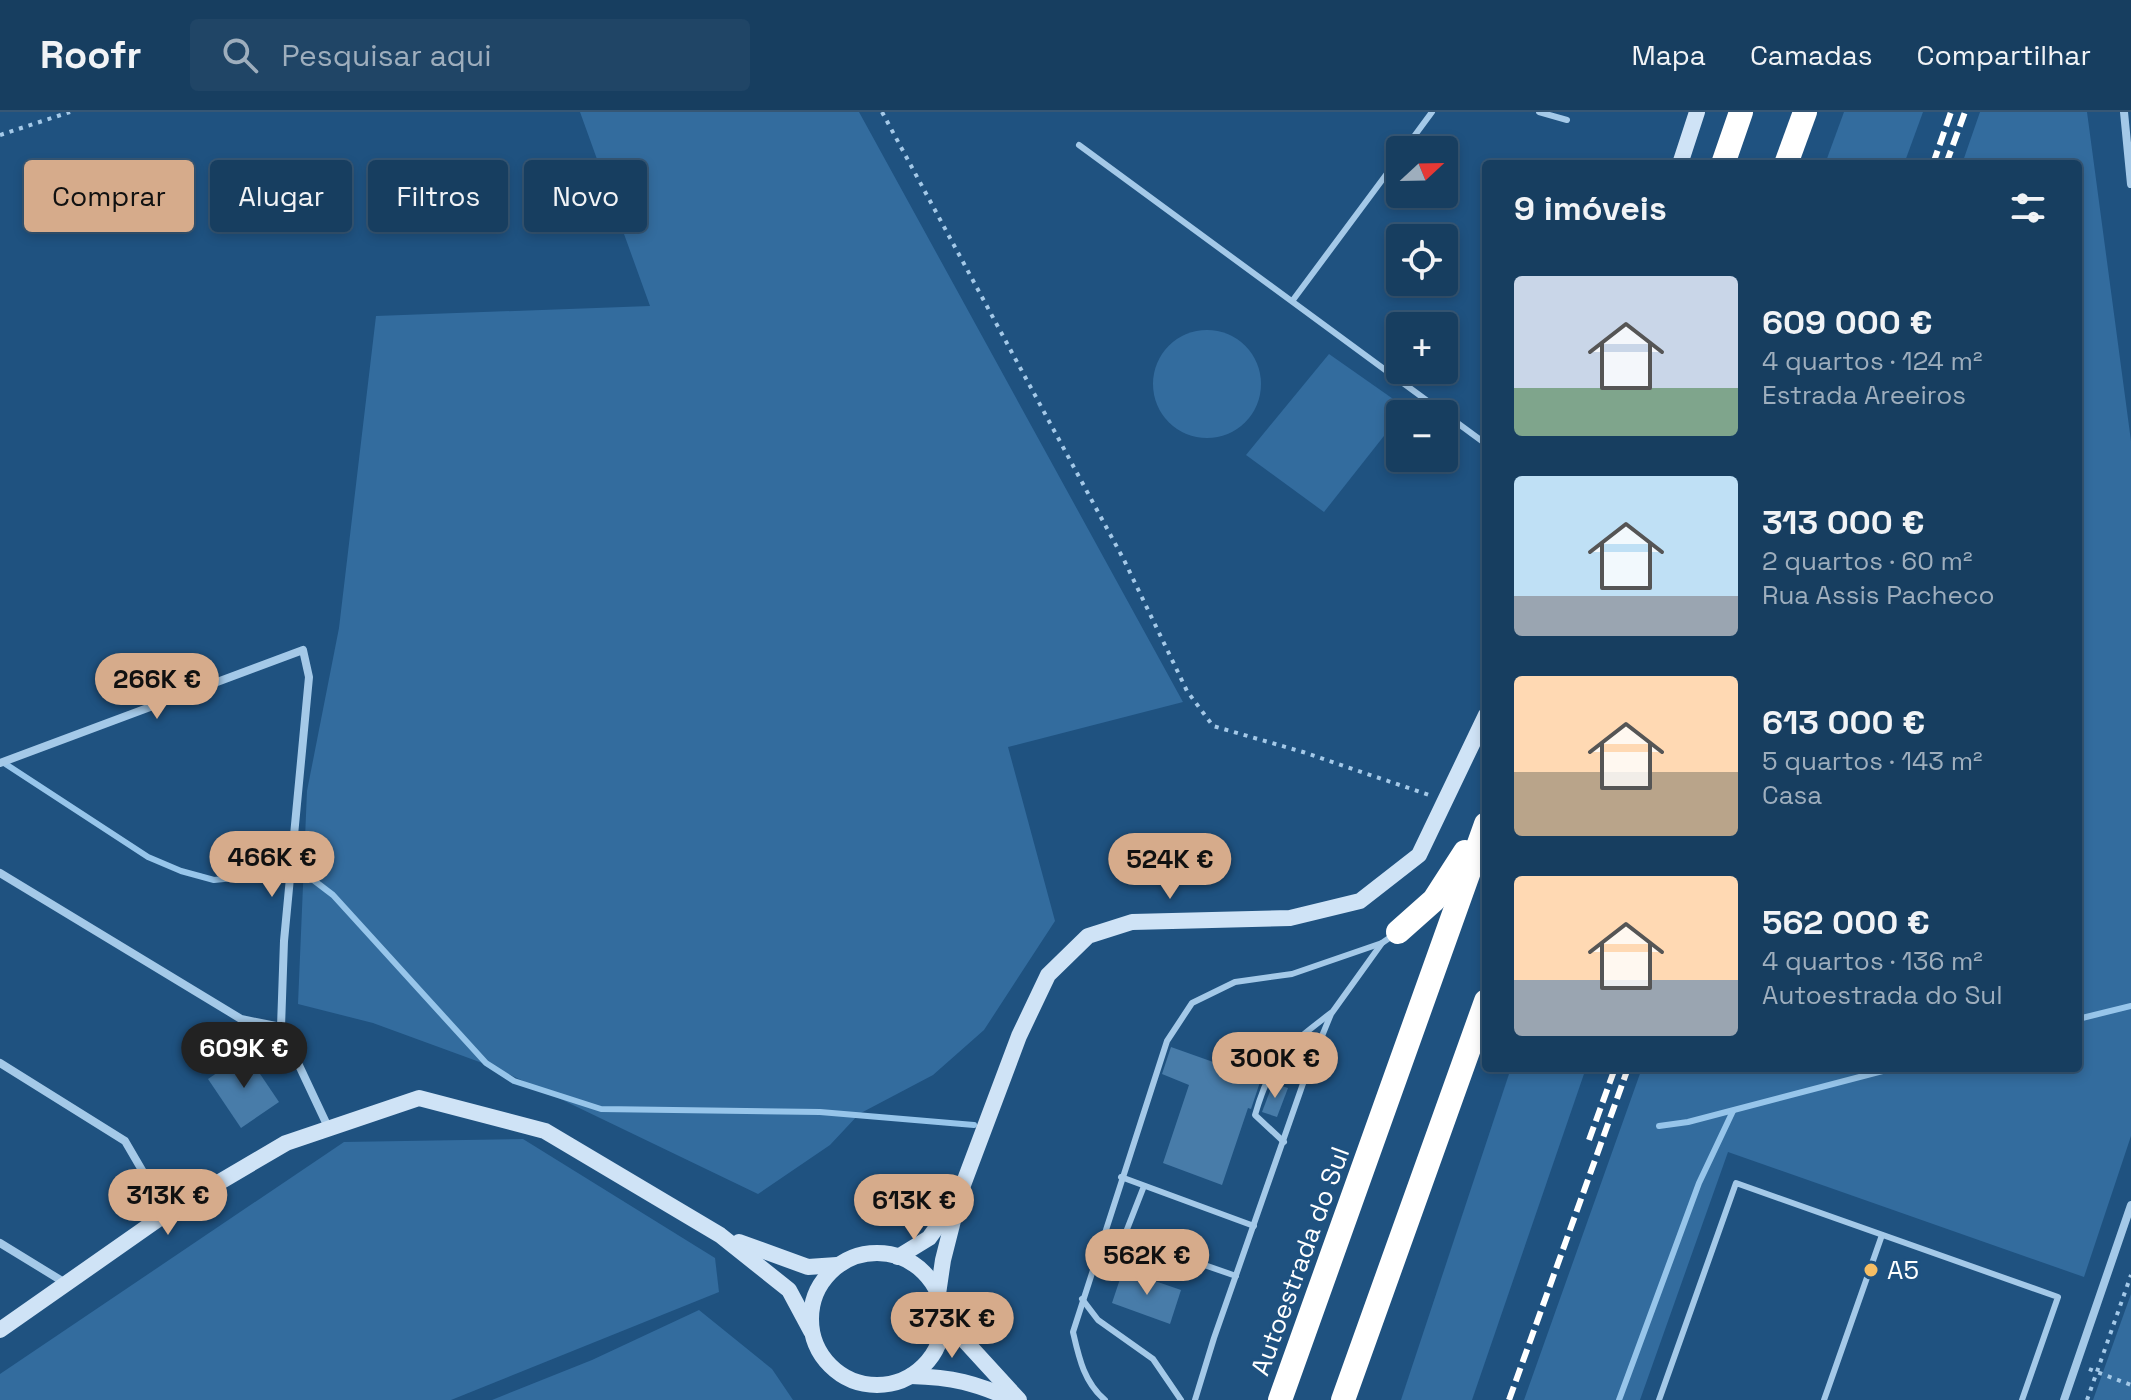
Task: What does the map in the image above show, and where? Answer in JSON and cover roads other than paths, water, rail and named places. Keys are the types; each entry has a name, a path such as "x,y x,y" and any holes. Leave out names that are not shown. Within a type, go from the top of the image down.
{"highway":[{"path":"1724,160 1741,112"},
{"path":"1787,160 1805,112"},
{"path":"1390,938 1434,900 1463,857 1482,818"},
{"name":"Autoestrada do Sul","path":"1280,1400 1482,835"},
{"path":"1343,1400 1482,1012"}],"street":[{"path":"1681,160 1697,112"},
{"path":"2124,112 2131,184"},
{"path":"0,763 303,650 309,677 284,941 281,1027 328,1127"},
{"path":"938,1294 960,1193 1019,1036 1048,975 1088,936 1132,922 1290,918 1360,901 1419,855 1482,723"},
{"path":"0,873 241,1019 281,1027"},
{"path":"0,1063 125,1141 167,1213"},
{"path":"0,1330 167,1213 286,1143 419,1098 545,1131 720,1235 789,1290 816,1346 829,1365 855,1382 877,1386 911,1376 947,1376 975,1383 1016,1400"},
{"path":"898,1257 929,1238 960,1193"},
{"path":"2064,1400 2131,1205"},
{"path":"720,1235 808,1267 837,1265"},
{"path":"0,1243 68,1284"},
{"path":"811,1331 811,1307 819,1285 837,1265 858,1254 883,1252 911,1262 929,1278 938,1294 943,1317 938,1344 928,1361 911,1376"},
{"path":"943,1317 1016,1400"}],"lane":[{"path":"1414,136 1432,112"},
{"path":"1539,112 1567,120"},
{"path":"1079,145 1482,441"},
{"path":"1293,300 1386,175"},
{"path":"1195,1400 1306,1075 1334,1011 1390,938"},
{"path":"1105,1400 1096,1392 1081,1366 1073,1332 1167,1041 1192,1003 1235,982 1292,974 1390,938"},
{"path":"1284,1142 1255,1115 1269,1075 1287,1046 1334,1011"},
{"path":"1121,1177 1254,1226"},
{"path":"1660,1397 1736,1183 2058,1297 2022,1400"},
{"path":"1144,1186 1124,1237 1236,1276"},
{"path":"1824,1400 1882,1235"},
{"path":"1082,1299 1098,1320 1153,1359 1181,1400"}],"waterway":[{"path":"4,763 148,857 181,871 214,880 292,872 312,879 333,895 486,1063 514,1081 601,1109 820,1112 974,1125"},
{"path":"2082,1018 2131,1006"},
{"path":"1659,1126 1688,1122 1879,1072"},
{"path":"1619,1400 1699,1183 1733,1111"}],"railway":[{"path":"1934,160 1951,112"},
{"path":"1947,160 1965,112"},
{"path":"1589,1140 1614,1072"},
{"path":"1509,1400 1627,1072"}],"place":[{"name":"A5","path":"1871,1270"}]}
